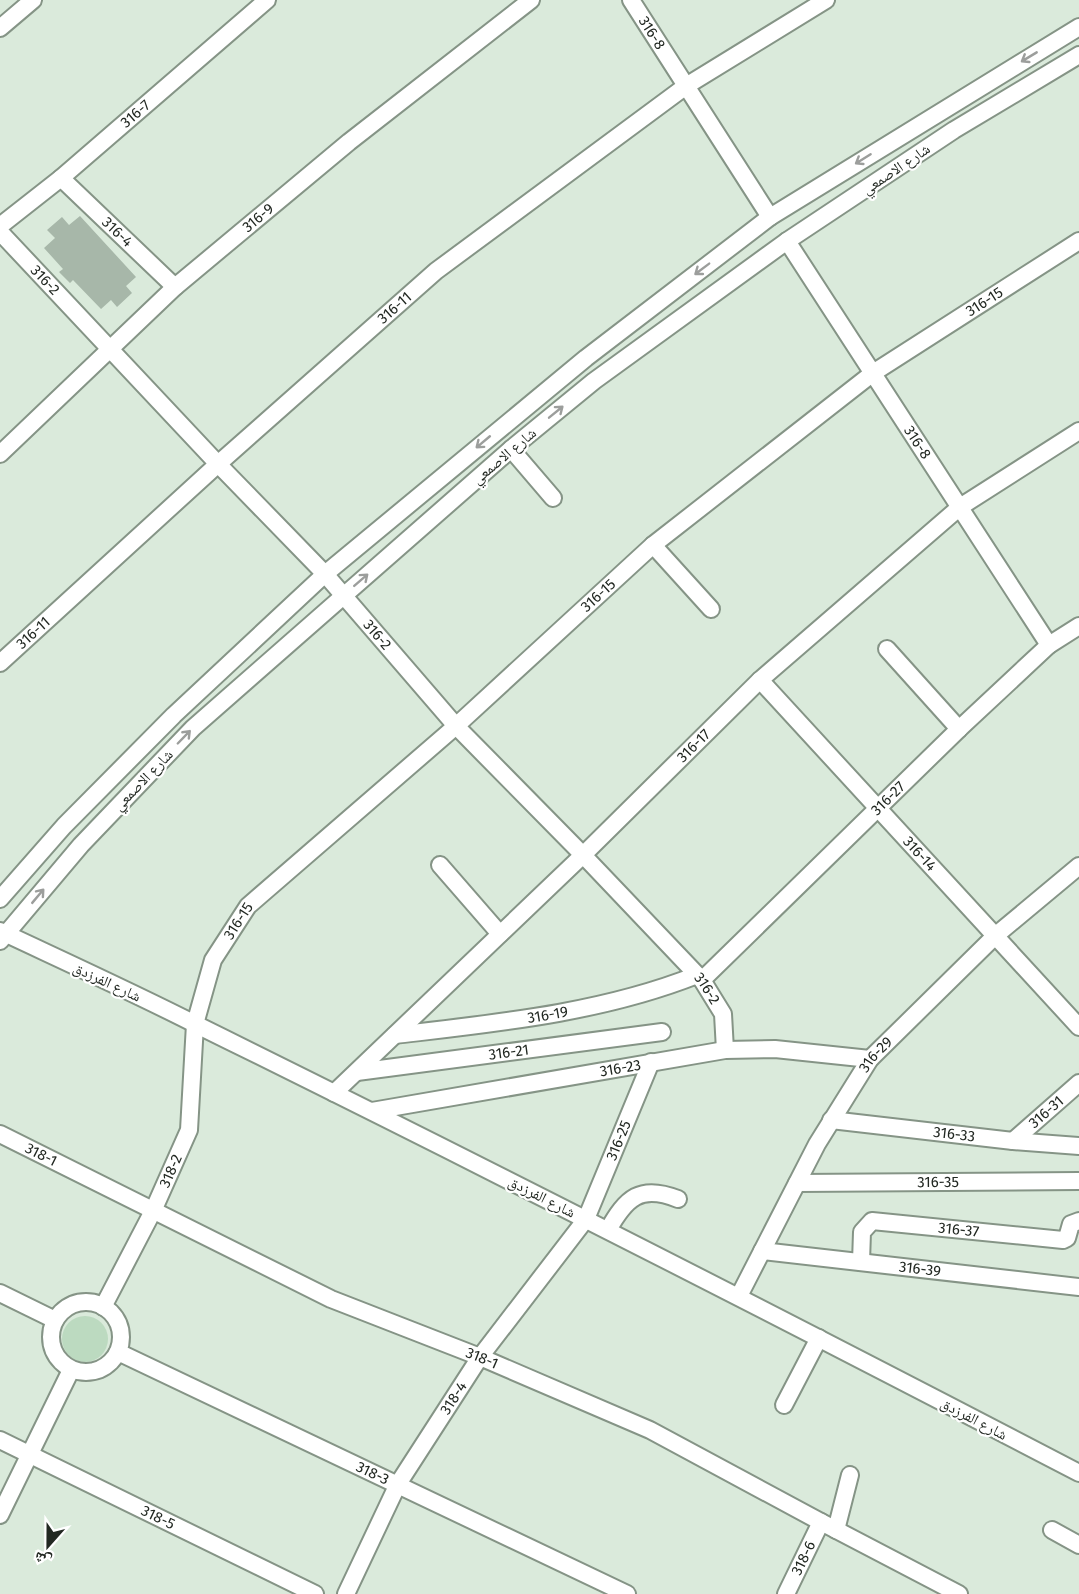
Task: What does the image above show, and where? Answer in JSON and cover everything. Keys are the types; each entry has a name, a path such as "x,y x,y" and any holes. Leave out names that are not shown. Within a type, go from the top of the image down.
{"street":[{"path":"0,28 33,0"},
{"name":"316-7","path":"0,226 61,178 267,0"},
{"name":"316-8","path":"631,0 770,217"},
{"name":"316-11","path":"0,663 218,464 436,271 686,86 826,0"},
{"name":"316-9","path":"0,453 175,287 349,142 529,1"},
{"name":"شارع الاصمعي","path":"0,899 64,826 174,715 325,574 586,358 770,217 1079,27"},
{"name":"شارع الاصمعي","path":"2,935 81,845 193,728 511,449 594,381 787,241 954,130 1079,55"},
{"name":"316-4","path":"61,178 175,287"},
{"name":"316-2","path":"0,232 325,574 456,726 584,855 700,977 723,1014 725,1050"},
{"name":"316-8","path":"787,241 1049,645"},
{"name":"316-15","path":"195,1024 213,960 248,906 456,726 653,545 873,373 1079,241"},
{"name":"316-17","path":"334,1093 584,855 760,680 960,507 1079,431"},
{"path":"511,449 553,498"},
{"path":"653,545 711,609"},
{"name":"316-27","path":"700,977 1049,645 1079,626"},
{"path":"887,649 959,729"},
{"name":"316-14","path":"760,680 1079,1028"},
{"path":"440,864 500,934"},
{"name":"316-29","path":"739,1296 831,1120 870,1059 995,936 1079,866"},
{"name":"شارع الفرزدق","path":"2,935 195,1024 372,1111 739,1296 1079,1473"},
{"name":"316-19","path":"395,1035 513,1021 585,1008 700,977"},
{"name":"318-2","path":"104,1307 153,1211 189,1130 195,1024"},
{"name":"316-21","path":"357,1072 662,1032"},
{"name":"316-23","path":"372,1111 725,1050 775,1049 870,1059"},
{"name":"316-25","path":"586,1219 651,1062"},
{"name":"316-31","path":"1013,1142 1079,1083"},
{"name":"316-33","path":"831,1120 1013,1142 1079,1146"},
{"name":"318-1","path":"0,1134 331,1299 480,1358 650,1430 959,1594"},
{"name":"316-35","path":"797,1184 1079,1181"},
{"path":"608,1230 626,1202 651,1192 662,1192 678,1199"},
{"name":"318-4","path":"346,1594 398,1484 480,1358 586,1219"},
{"name":"316-37","path":"861,1262 862,1232 872,1221 1063,1240 1067,1238 1071,1224 1079,1221"},
{"name":"316-39","path":"762,1251 1079,1287"},
{"path":"0,1293 55,1320"},
{"path":"82,1302 104,1307 118,1322 121,1342 118,1352 112,1361 93,1372 71,1370 54,1354 51,1331 55,1320 71,1305 82,1302"},
{"path":"784,1405 819,1338"},
{"name":"318-3","path":"118,1352 627,1594"},
{"path":"0,1515 71,1370"},
{"name":"318-5","path":"0,1440 315,1594"},
{"path":"836,1530 850,1475"},
{"name":"318-6","path":"786,1594 821,1522"},
{"path":"1052,1530 1079,1545"}],"green space":[{"path":"85,1316 101,1323 108,1339 101,1355 85,1362 69,1355 62,1339 69,1323"}],"building":[{"path":"80,216 136,277 126,286 132,293 117,307 111,300 101,309 73,280 70,283 59,272 63,269 44,248 55,238 47,230 62,217 69,225"}]}
